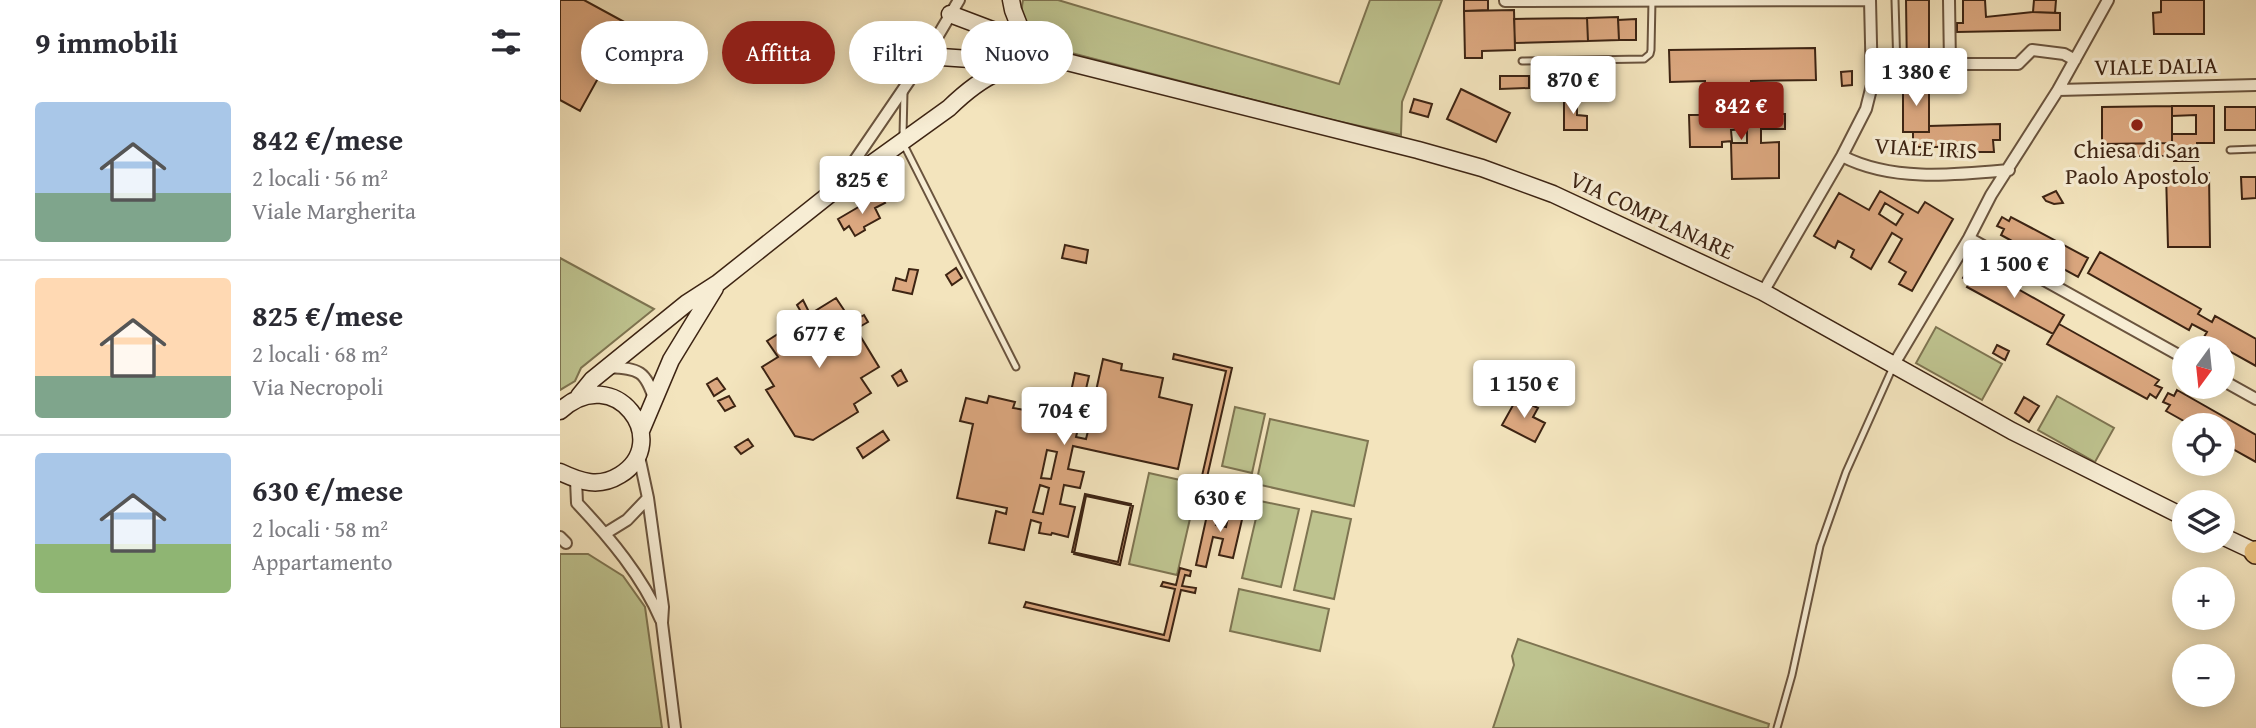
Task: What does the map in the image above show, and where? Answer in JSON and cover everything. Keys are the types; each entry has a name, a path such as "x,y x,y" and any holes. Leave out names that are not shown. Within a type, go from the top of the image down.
{"main road":[{"path":"1012,0 1017,21"},
{"path":"950,14 969,21"},
{"name":"VIA COMPLANARE","path":"1073,64 1482,168 1553,194 1763,292 2012,431 2172,511"},
{"path":"568,403 592,380 687,303 718,283 835,190 978,84"},
{"path":"560,472 593,484 611,481 632,466 639,456 641,431 671,360 718,283"},
{"path":"568,403 600,394 613,398 633,415 641,431"},
{"path":"560,466 576,480"},
{"path":"2235,542 2256,552"}],"street":[{"path":"946,21 959,0"},
{"path":"1504,1 1870,0 1870,97 1859,126 1763,292"},
{"path":"1949,0 1950,64 2018,64 2032,50 2064,54 2075,60"},
{"path":"1894,364 1969,238 1991,195 2058,90 2108,0"},
{"name":"VIALE DALIA","path":"2058,90 2256,85"},
{"path":"835,190 904,86"},
{"name":"VIALE IRIS","path":"1842,156 1855,163 1896,172 1958,175 2009,170"},
{"path":"1969,238 2172,351"},
{"path":"608,367 640,372 649,383 655,401"},
{"path":"2235,387 2256,399"},
{"path":"639,456 648,498 663,607 662,623 675,728"},
{"path":"576,480 577,503 606,533 655,606 662,623"},
{"path":"606,533 627,520 648,498"}],"lane":[{"path":"1522,61 1644,59 1651,50 1652,0"},
{"path":"1895,0 1896,69"},
{"path":"904,86 903,142 1016,367"},
{"path":"2230,150 2256,149"},
{"path":"1777,728 1792,676 1820,545 1846,472 1894,364"}],"green space":[{"path":"1023,0 1058,0 1339,84 1370,0 1442,0 1402,102 1401,135 1323,118 1073,53 1073,21 1025,21"},
{"path":"560,258 654,309 581,368 575,381 560,390"},
{"path":"1936,327 2002,364 1982,400 1916,363"},
{"path":"2057,396 2114,428 2095,462 2038,430"},
{"path":"1235,407 1265,414 1252,473 1222,466"},
{"path":"1270,419 1368,441 1354,506 1256,484"},
{"path":"1149,473 1198,484 1177,575 1129,564"},
{"path":"1260,501 1299,509 1281,587 1242,578"},
{"path":"1312,511 1351,519 1334,599 1294,590"},
{"path":"560,554 588,554 623,576 645,607 662,728 560,728"},
{"path":"1239,589 1329,609 1320,651 1230,631"},
{"path":"1518,639 1769,724 1768,728 1493,728 1514,665 1512,656"}],"building":[{"path":"560,0 584,0 622,21 581,21 581,84 595,84 580,111 560,100"},
{"path":"1464,0 1488,0 1488,10 1464,11"},
{"path":"1906,0 1929,0 1929,73 1907,73"},
{"path":"1963,0 1985,0 1986,17 2033,12 2060,13 2060,30 1957,32 1957,23 1963,23"},
{"path":"2034,0 2056,0 2055,13 2033,12"},
{"path":"2161,0 2204,0 2204,34 2154,34 2153,13 2161,12"},
{"path":"1514,10 1515,50 1482,51 1482,58 1465,58 1464,11"},
{"path":"1618,17 1619,40 1588,41 1587,18"},
{"path":"1587,18 1588,41 1515,43 1514,19"},
{"path":"1636,19 1636,40 1619,40 1618,20"},
{"path":"1815,48 1816,80 1751,81 1751,114 1706,115 1705,81 1670,82 1669,50"},
{"path":"1852,71 1852,85 1842,86 1841,72"},
{"path":"1500,76 1529,76 1529,88 1500,89"},
{"path":"1582,77 1583,91 1533,91 1532,78"},
{"path":"1903,85 1929,85 1929,132 1903,132"},
{"path":"1461,89 1510,113 1496,142 1447,119"},
{"path":"1564,98 1577,98 1577,115 1587,116 1587,130 1564,130"},
{"path":"1414,99 1432,104 1428,117 1410,112"},
{"name":"Chiesa di San Paolo Apostolo","path":"2172,106 2172,143 2102,144 2102,107"},
{"path":"2172,106 2214,106 2214,143 2197,143 2198,161 2174,161 2174,156 2118,156 2111,144 2172,143 2172,134 2196,134 2196,115 2172,116"},
{"path":"2225,107 2256,107 2256,130 2225,130"},
{"path":"1785,114 1785,129 1761,129 1761,143 1779,142 1779,178 1732,179 1731,143 1747,143 1747,129 1731,130 1732,141 1722,142 1722,147 1690,147 1689,115"},
{"path":"2000,124 2000,140 1993,140 1994,152 1948,152 1948,147 1913,147 1913,132 1929,132 1929,126"},
{"path":"2166,173 2209,173 2210,247 2168,247"},
{"path":"2241,177 2256,177 2256,198 2242,199"},
{"path":"1880,191 1918,213 1925,202 1953,219 1912,291 1899,284 1906,272 1889,262 1902,239 1892,233 1871,269 1851,257 1854,250 1838,241 1835,248 1814,236 1839,193 1869,210","holes":["1885,203 1903,214 1896,225 1879,214"]},
{"path":"2056,191 2063,203 2054,204 2043,197"},
{"path":"879,195 885,203 875,208 880,218 855,236 849,226 844,230 838,219"},
{"path":"2002,217 2009,221 2011,217 2088,258 2078,277 2001,235 2004,229 1997,226"},
{"path":"1065,245 1088,250 1086,263 1062,258"},
{"path":"2100,252 2201,309 2198,314 2212,322 2215,316 2256,339 2256,366 2235,354 2235,336 2205,336 2207,332 2192,324 2189,330 2088,273"},
{"path":"1979,267 2064,315 2053,334 1967,287 1970,282 1963,278 1968,270 1975,273"},
{"path":"956,268 962,278 952,285 946,275"},
{"path":"909,269 918,270 912,294 893,290 896,278 906,281"},
{"path":"836,298 852,322 864,315 868,322 856,329 879,367 861,378 871,393 854,404 858,412 813,440 795,436 766,390 774,386 762,367 778,357 767,341 804,317 797,305 803,300 810,314"},
{"path":"2059,324 2159,380 2155,385 2162,388 2156,398 2150,394 2147,399 2047,344"},
{"path":"1997,345 2009,351 2005,360 1993,353"},
{"path":"1174,354 1232,368 1205,486 1211,488 1209,492 1199,489 1226,371 1173,359"},
{"path":"1103,359 1122,364 1121,370 1163,378 1159,397 1192,405 1178,469 1073,446 1068,469 1084,472 1080,488 1064,485 1060,504 1075,507 1068,537 1039,533 1041,523 1031,520 1024,550 989,543 996,511 1006,514 1007,508 957,498 973,424 960,421 966,398 987,403 989,396 1015,402 1013,408 1025,410 1028,399 1045,401 1041,418 1060,423 1065,400 1069,401 1075,373 1089,376 1086,389 1096,391","holes":["1083,408 1093,411 1086,439 1076,437","1047,450 1057,452 1051,479 1041,478","1040,485 1049,488 1043,514 1033,512"]},
{"path":"901,370 907,381 898,386 892,376"},
{"path":"717,378 725,389 714,396 707,384"},
{"path":"2168,393 2172,395 2172,399 2193,399 2217,413 2172,414 2166,411 2170,405 2163,402"},
{"path":"729,396 735,406 725,411 718,401"},
{"path":"2024,397 2039,406 2029,422 2015,413"},
{"path":"1517,398 1538,408 1533,417 1545,423 1535,442 1502,425"},
{"path":"2235,423 2256,435 2256,462 2235,450"},
{"path":"883,431 889,440 863,458 857,448"},
{"path":"748,439 753,446 741,454 735,447"},
{"path":"1085,494 1131,504 1118,562 1072,552"},
{"path":"1086,496 1133,506 1120,565 1074,554"},
{"path":"1209,506 1220,508 1216,525 1226,527 1230,508 1244,511 1233,558 1219,555 1223,539 1213,537 1206,567 1196,565"},
{"path":"1180,568 1191,571 1190,576 1185,575 1182,586 1196,588 1195,593 1181,590 1169,641 1024,607 1026,602 1164,635 1175,589 1161,586 1163,582 1176,585"}],"place":[{"name":"Chiesa di San Paolo Apostolo","path":"2137,125"}]}
